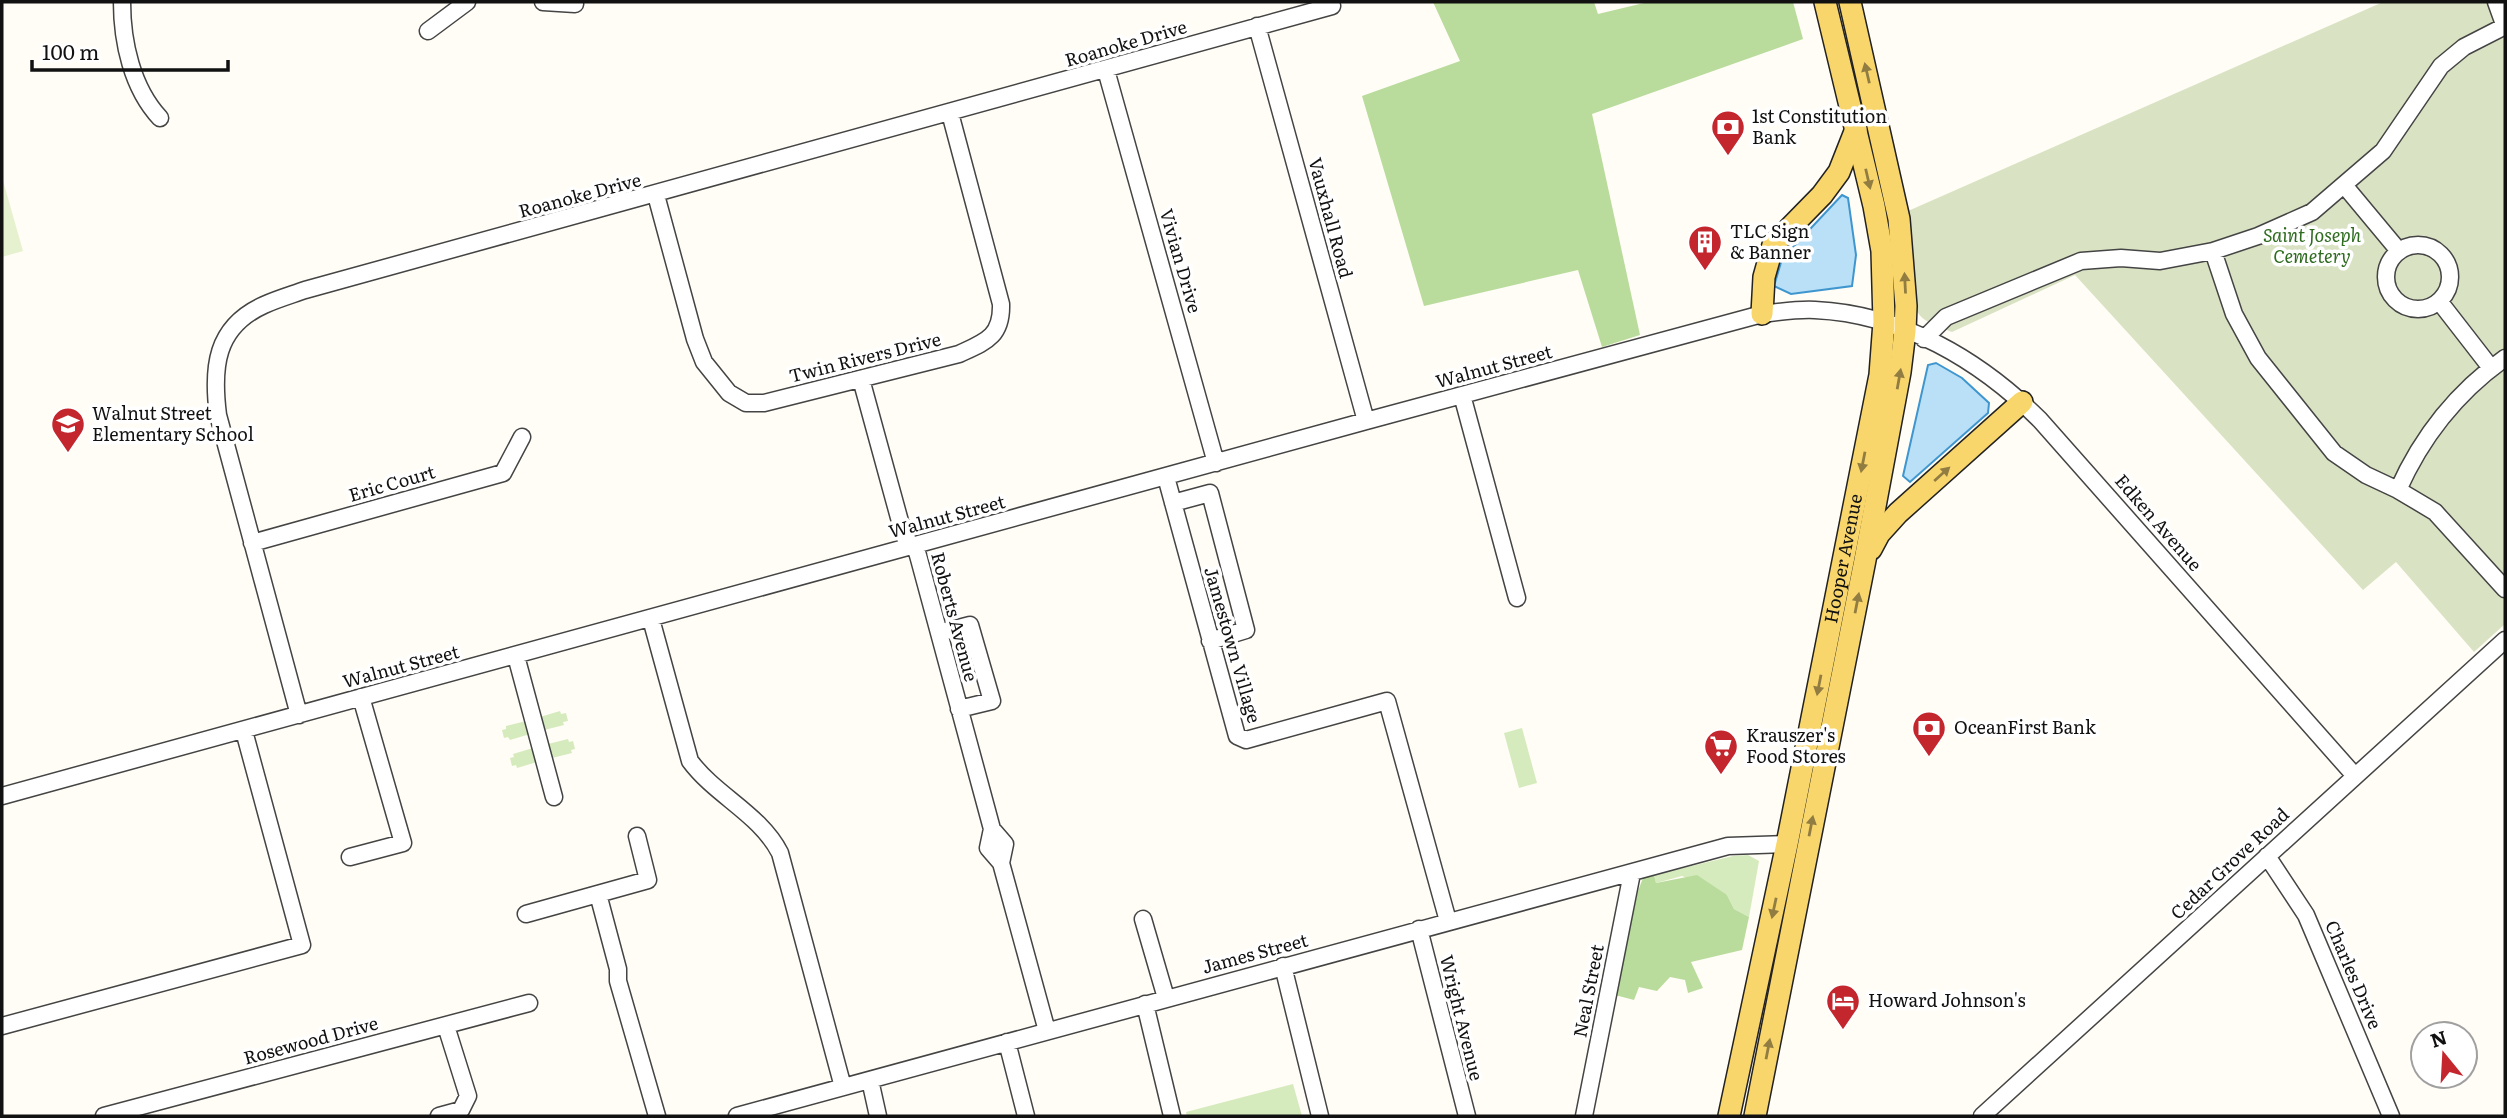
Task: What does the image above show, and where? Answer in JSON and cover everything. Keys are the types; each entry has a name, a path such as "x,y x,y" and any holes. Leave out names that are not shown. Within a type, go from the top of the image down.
{"main road":[{"name":"Hooper Avenue","path":"1727,1112 1787,844 1880,375 1884,322 1882,251 1874,206 1825,2"},
{"name":"Hooper Avenue","path":"1755,1116 1900,372 1914,335 1906,306 1899,219 1850,2"},
{"path":"1762,314 1764,277 1773,245 1822,195 1839,172 1856,129"},
{"path":"1865,560 1879,534 1898,513 2022,402"}],"street":[{"path":"122,2 122,27 134,74 149,107 160,118"},
{"path":"428,32 467,2"},
{"path":"542,2 575,4"},
{"path":"1914,335 1946,317 2081,261 2120,258 2160,261 2213,251 2258,236 2312,212 2383,151 2441,66 2464,47 2505,27 2496,2"},
{"name":"Roanoke Drive","path":"299,715 218,415 214,384 216,363 234,326 262,305 305,290 1332,6"},
{"name":"Vauxhall Road","path":"1257,26 1366,421"},
{"name":"Vivian Drive","path":"1106,69 1216,463"},
{"name":"Twin Rivers Drive","path":"656,195 695,339 704,362 729,393 746,403 764,403 959,354 992,336 998,327 1001,304 950,113"},
{"path":"2344,185 2399,251"},
{"path":"2420,244 2440,253 2447,261 2450,282 2439,301 2430,306 2410,308 2393,296 2386,278 2387,268 2399,251 2420,244"},
{"path":"2213,251 2234,314 2258,358 2334,453 2366,475 2435,512 2505,589"},
{"path":"2439,301 2491,368"},
{"name":"Walnut Street","path":"2,796 1762,314 1813,309 1860,315 1914,335"},
{"name":"Edken Avenue","path":"1914,335 1958,354 1996,379 2022,402 2097,483 2355,776"},
{"path":"2398,490 2412,459 2446,410 2505,358"},
{"name":"Roberts Avenue","path":"861,379 904,536 917,552 992,829 1005,844 1001,863 1046,1031"},
{"path":"1462,395 1517,598"},
{"name":"Eric Court","path":"253,543 503,472 522,437"},
{"name":"Jamestown Village","path":"1166,477 1237,736 1245,740 1387,701 1448,921"},
{"path":"1173,503 1210,493 1246,630 1210,641"},
{"path":"651,619 690,761 702,777 772,837 780,853 843,1087"},
{"path":"939,633 970,625 992,701 959,709"},
{"name":"Cedar Grove Road","path":"1982,1116 2505,640"},
{"path":"516,656 554,797"},
{"path":"350,858 403,843 361,697"},
{"path":"2,1026 302,945 244,731"},
{"path":"526,914 649,880 637,836"},
{"name":"James Street","path":"737,1116 1728,846 1787,844"},
{"name":"Charles Drive","path":"2267,856 2306,915 2391,1116"},
{"name":"Neal Street","path":"1584,1116 1632,873"},
{"path":"598,894 618,969 618,981 657,1116"},
{"path":"1143,919 1166,998"},
{"name":"Wright Avenue","path":"1419,929 1467,1116"},
{"path":"1283,966 1320,1116"},
{"name":"Rosewood Drive","path":"104,1116 128,1113 529,1003"},
{"path":"1145,1004 1172,1116"},
{"path":"439,1116 461,1110 468,1096 446,1026"},
{"path":"1007,1042 1026,1116"},
{"path":"870,1080 878,1116"}],"green space":[{"path":"1433,2 1594,2 1598,14 1648,2 1793,2 1803,39 1592,114 1640,335 1602,347 1578,270 1424,306 1362,96 1460,61"},
{"name":"Saint Joseph Cemetery","path":"2383,2 2505,2 2505,624 2474,652 2396,562 2363,590 2075,275 1952,332 1925,320 1915,306 1908,211"},
{"path":"2,177 23,251 2,257"},
{"path":"560,711 561,714 566,713 568,721 563,722 564,725 544,730 540,717"},
{"path":"526,721 530,734 510,740 508,737 504,738 502,730 506,729 506,726"},
{"path":"1522,728 1537,783 1519,788 1504,733"},
{"path":"568,739 569,742 573,741 575,749 571,750 572,753 552,758 548,744"},
{"path":"533,748 537,762 517,768 516,765 512,766 510,758 514,757 513,754"},
{"path":"1748,855 1759,861 1749,917 1734,909 1727,895 1682,876 1656,883 1654,875 1733,856"},
{"path":"1654,875 1656,883 1697,875 1727,895 1734,909 1749,917 1742,950 1691,962 1703,988 1688,993 1685,980 1670,977 1657,991 1639,987 1634,1000 1615,995 1638,891 1643,878"},
{"path":"1293,1084 1302,1116 1187,1116 1186,1112"}],"water":[{"path":"1842,195 1848,198 1856,255 1852,286 1791,294 1774,286 1782,259"},
{"path":"1936,363 1962,378 1989,403 1988,413 1910,482 1903,476 1928,365"}],"place":[{"name":"1st Constitution Bank","path":"1728,157"},
{"name":"TLC Sign & Banner","path":"1705,272"},
{"name":"Walnut Street Elementary School","path":"68,454"},
{"name":"OceanFirst Bank","path":"1929,758"},
{"name":"Krauszer's Food Stores","path":"1721,776"},
{"name":"Howard Johnson's","path":"1843,1031"}]}
